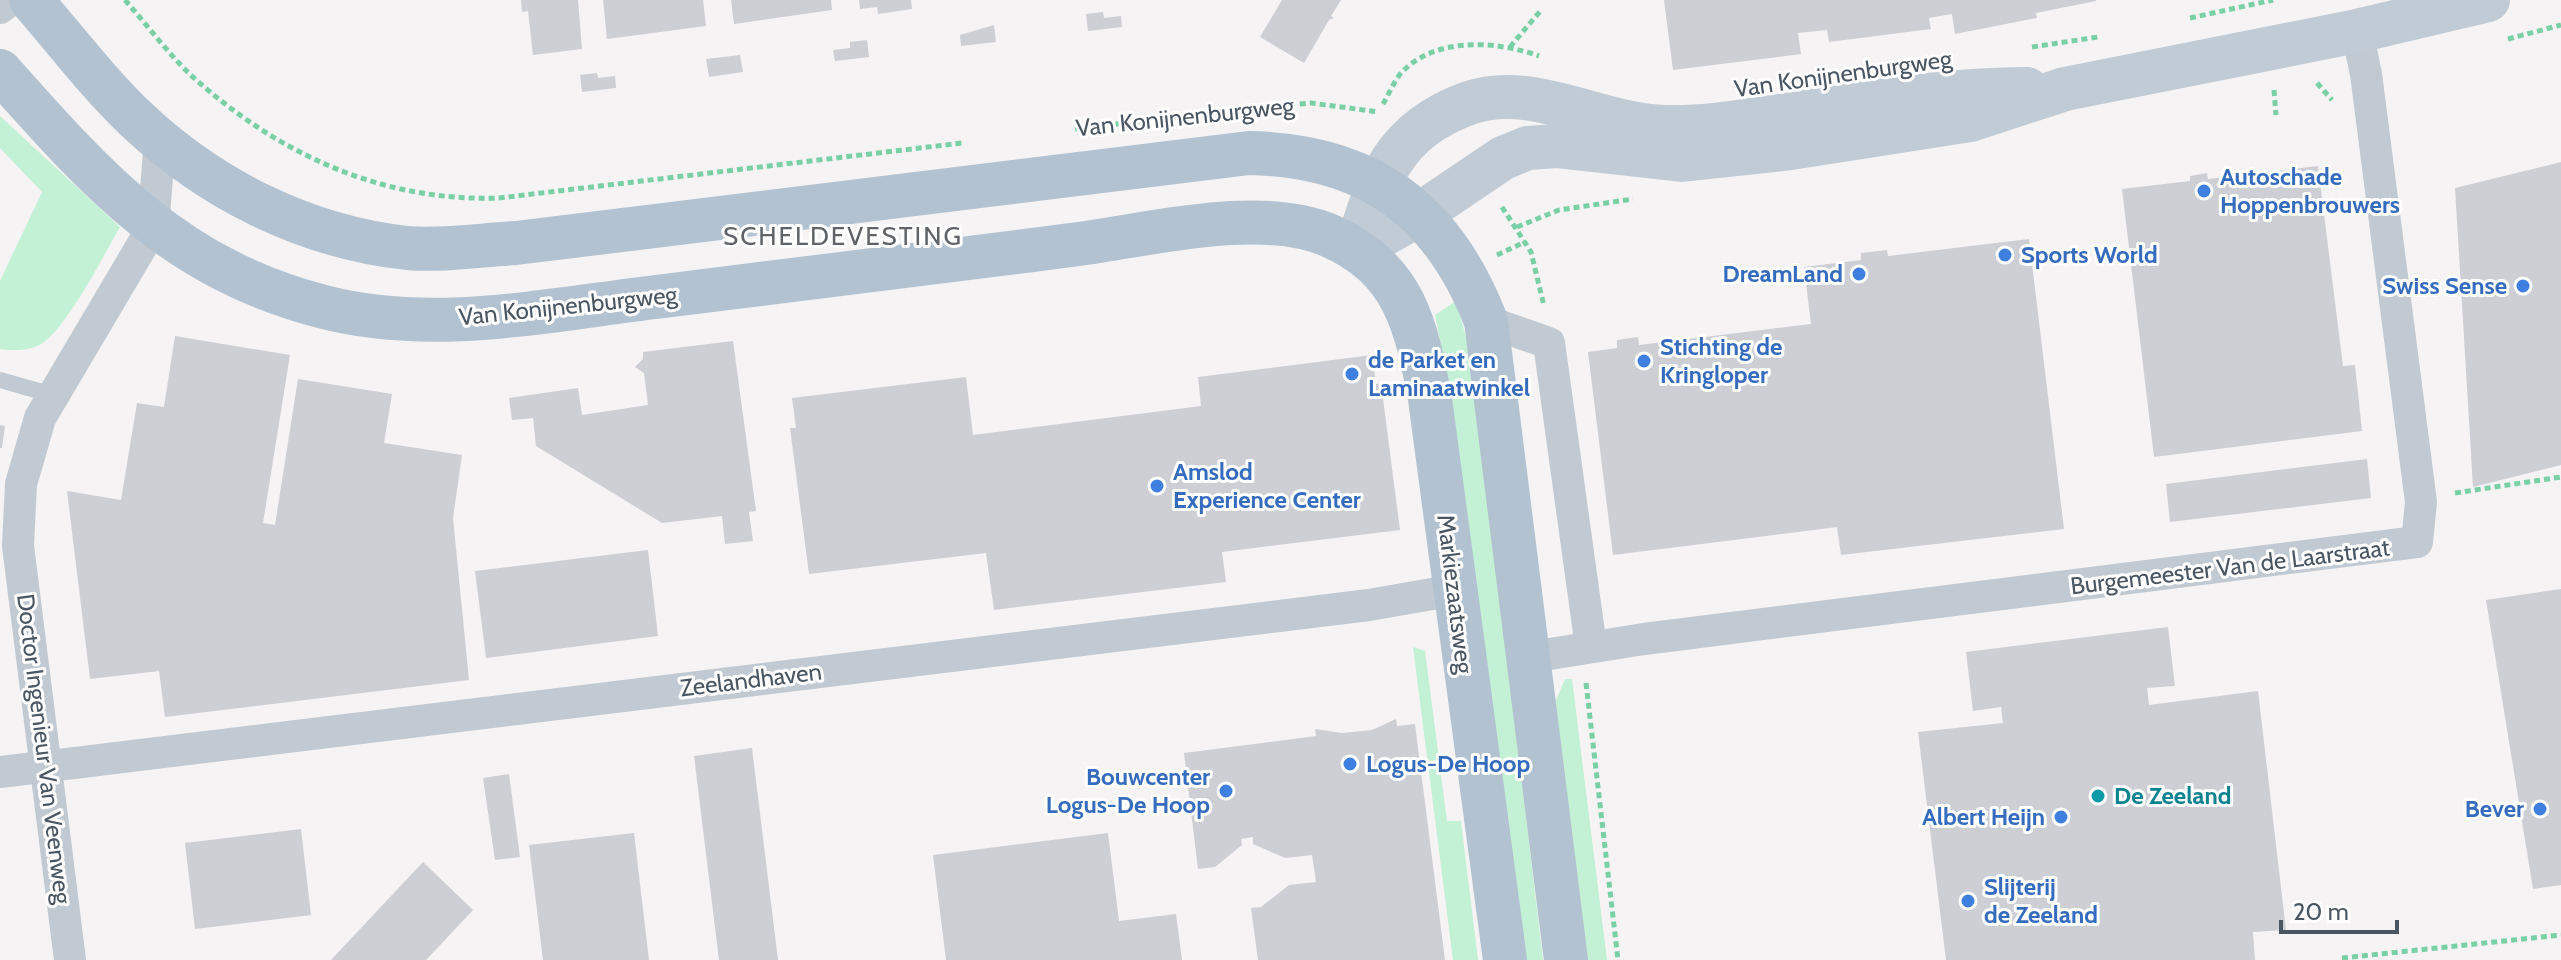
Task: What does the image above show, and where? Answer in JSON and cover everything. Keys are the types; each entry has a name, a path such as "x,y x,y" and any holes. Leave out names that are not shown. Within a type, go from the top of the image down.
{"main road":[{"name":"Van Konijnenburgweg","path":"31,0 135,118 217,184 278,214 325,230 408,248 516,243 1249,153 1292,154 1315,159 1377,183 1420,214"},
{"name":"Van Konijnenburgweg","path":"1356,250 1420,214 1503,158 1528,148 1556,146 1682,160 1729,157 1970,120 2065,89 2383,17 2488,0"},
{"name":"Van Konijnenburgweg","path":"0,71 82,163 153,227 230,273 277,293 326,308 434,319 479,318 844,275 1196,228 1259,223 1303,226 1356,250"},
{"name":"Van Konijnenburgweg","path":"1356,250 1377,183 1394,157 1421,130 1468,103 1526,98 1624,123 1681,128 1966,89 2065,89"},
{"path":"1420,214 1465,274 1486,321 1531,657 1566,960"},
{"name":"Markiezaatsweg","path":"1356,250 1398,292 1417,330 1430,399 1505,960"}],"street":[{"path":"0,8 10,0"},
{"name":"Burgemeester Van de Laarstraat","path":"1531,657 1644,639 2417,542 2421,502 2366,74 2383,17"},
{"name":"Doctor Ingenieur Van Veenweg","path":"70,960 18,546 21,484 47,406 153,227 160,139"},
{"path":"1486,321 1549,343 1591,647"},
{"name":"Zeelandhaven","path":"0,772 1369,605 1455,590"}],"lane":[{"path":"0,380 47,406"}],"path":[{"path":"125,0 194,77 274,139 345,175 430,195 499,198 971,142"},
{"path":"2177,21 2273,0"},
{"path":"1510,47 1542,9"},
{"path":"2018,49 2106,35"},
{"name":"Van Konijnenburgweg","path":"1245,109 1311,103 1378,112 1401,73 1423,58 1466,45 1510,47 1552,60"},
{"name":"Van Konijnenburgweg","path":"1061,131 1190,115"},
{"path":"1517,227 1538,272 1549,343"},
{"path":"2421,502 2465,491 2561,477"},
{"path":"1591,647 1585,671 1618,960"},
{"path":"2342,958 2561,935"}],"green space":[{"path":"0,116 120,227 64,320 43,343 22,350 0,349 0,281 42,192 0,148"},
{"path":"1456,301 1471,356 1543,960 1519,960 1447,377 1435,315"},
{"path":"1413,647 1425,651 1447,821 1461,821 1478,960 1453,960"},
{"path":"1565,679 1572,679 1607,960 1586,960 1553,708"}],"building":[{"path":"521,0 578,0 582,49 533,55 528,11 522,12"},
{"path":"603,0 703,0 706,26 607,39"},
{"path":"731,0 831,0 832,10 734,24"},
{"path":"859,0 911,0 912,9 878,14 877,7 860,9"},
{"path":"1282,0 1341,0 1331,16 1334,18 1329,20 1304,63 1260,37"},
{"path":"1664,0 2096,1 2036,13 2037,18 1955,34 1952,14 1929,18 1931,29 1829,42 1827,30 1798,33 1801,54 1673,70"},
{"path":"1103,12 1104,18 1121,16 1122,27 1088,31 1086,14"},
{"path":"994,25 996,42 961,46 960,35"},
{"path":"867,40 869,57 835,61 833,50 850,48 850,42"},
{"path":"740,55 743,72 709,77 706,59"},
{"path":"597,73 598,78 615,76 616,88 582,92 580,75"},
{"path":"2561,162 2561,465 2473,487 2455,188"},
{"path":"2318,166 2343,366 2355,365 2362,431 2154,457 2122,189 2190,181 2190,176 2207,173 2208,179"},
{"path":"2029,239 2064,529 1841,555 1837,527 1613,555 1588,352 1617,348 1617,340 1638,337 1639,345 1811,324 1804,267 1861,260 1861,253 1887,250 1888,256"},
{"path":"175,336 290,355 263,523 275,525 298,379 392,394 384,443 462,455 453,518 469,680 165,717 159,671 90,679 67,491 121,500 137,403 164,407"},
{"path":"733,341 756,511 749,512 753,541 725,544 722,516 662,523 536,446 533,418 512,420 509,398 578,388 582,415 648,405 644,373 635,367 643,359 643,352"},
{"path":"1372,355 1376,384 1381,383 1400,530 1222,552 1226,582 994,610 986,553 809,574 790,428 796,428 792,398 966,377 973,435 1201,406 1198,377"},
{"path":"0,425 5,426 2,448 0,448"},
{"path":"2367,459 2371,498 2170,522 2166,484"},
{"path":"648,550 658,636 486,658 475,571"},
{"path":"2561,589 2561,885 2533,889 2486,600"},
{"name":"De Zeeland","path":"2168,627 2175,686 2147,688 2149,705 2258,691 2286,930 2253,932 2255,960 1946,960 1918,732 2003,723 2001,707 1973,711 1966,652"},
{"path":"1396,719 1397,726 1415,724 1445,960 1258,960 1251,908 1261,907 1289,885 1316,882 1312,855 1285,858 1253,844 1253,837 1241,839 1242,845 1215,867 1198,869 1184,753 1316,736 1315,729 1342,733 1372,730"},
{"path":"752,748 778,960 719,960 694,756"},
{"path":"509,774 520,857 495,860 483,778"},
{"path":"301,829 311,915 195,929 185,843"},
{"path":"634,833 649,960 543,960 529,845"},
{"path":"1108,833 1119,921 1176,914 1182,960 946,960 933,855"},
{"path":"423,862 473,910 426,960 331,960"}],"place":[{"name":"Autoschade Hoppenbrouwers","path":"2204,191"},
{"name":"Sports World","path":"2005,255"},
{"name":"DreamLand","path":"1859,274"},
{"name":"Swiss Sense","path":"2523,286"},
{"name":"Stichting de Kringloper","path":"1644,361"},
{"name":"de Parket en Laminaatwinkel","path":"1352,374"},
{"name":"Amslod Experience Center","path":"1157,486"},
{"name":"Logus-De Hoop","path":"1350,764"},
{"name":"Bouwcenter Logus-De Hoop","path":"1226,791"},
{"name":"De Zeeland","path":"2098,796"},
{"name":"Bever","path":"2540,809"},
{"name":"Albert Heijn","path":"2061,817"},
{"name":"Slijterij de Zeeland","path":"1968,901"}],"district":[{"name":"SCHELDEVESTING","path":"843,236"}]}
